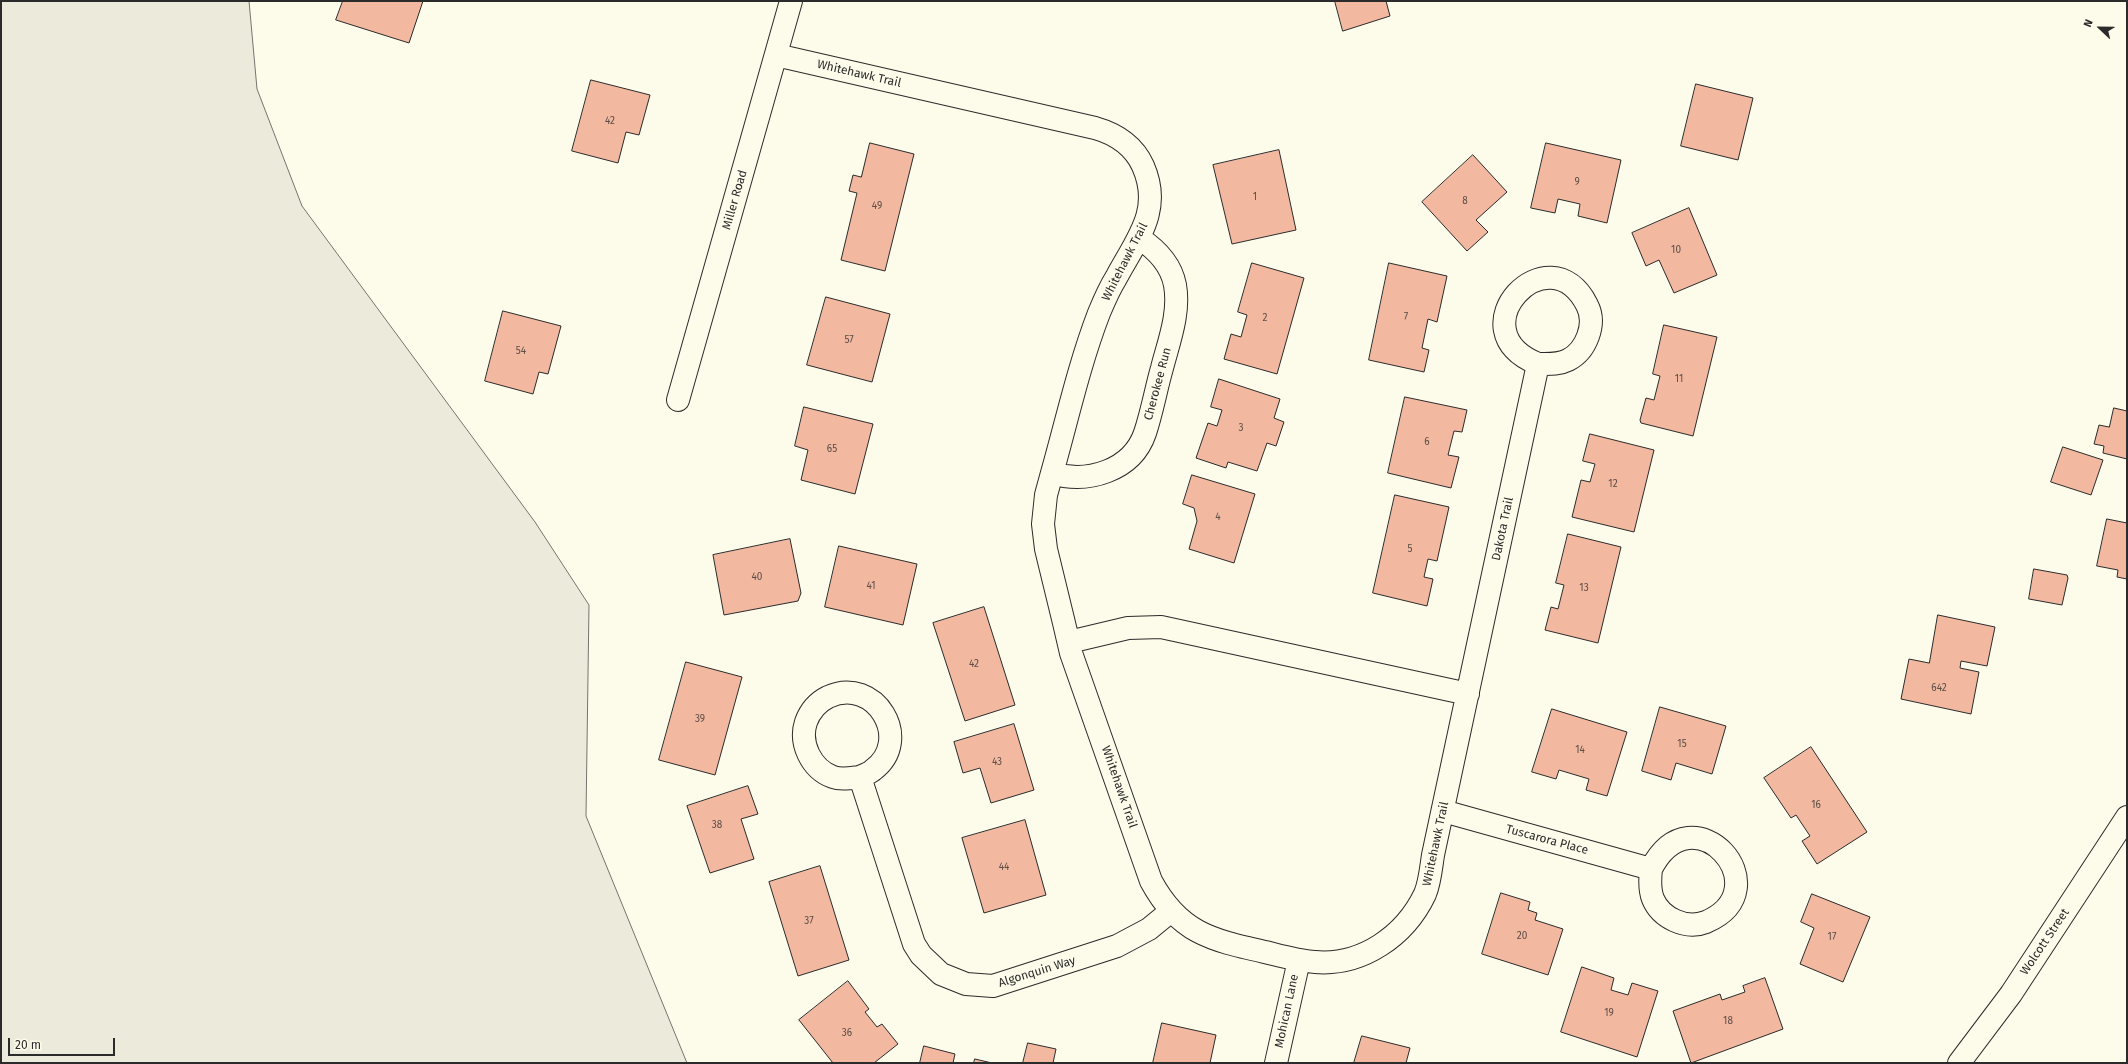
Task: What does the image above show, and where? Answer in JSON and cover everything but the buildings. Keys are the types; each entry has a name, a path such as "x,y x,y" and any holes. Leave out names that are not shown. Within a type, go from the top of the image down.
{"street":[{"name":"Miller Road","path":"678,400 792,1"},
{"name":"Whitehawk Trail","path":"776,54 1095,128 1117,137 1130,148 1141,163 1150,185 1150,210 1139,238 1115,278 1099,313 1046,495 1043,524 1046,549 1069,642 1151,881 1159,896 1182,922 1212,939 1299,960 1316,962 1350,959 1382,945 1408,922 1425,893 1468,694"},
{"name":"Cherokee Run","path":"1052,473 1066,477 1078,478 1102,474 1123,462 1131,454 1145,434 1175,320 1176,302 1174,284 1165,262 1158,252 1139,238"},
{"name":"Dakota Trail","path":"1468,694 1538,364"},
{"path":"1069,642 1128,628 1161,627 1468,694"},
{"name":"Algonquin Way","path":"860,777 914,944 930,965 953,980 979,986 1006,983 1117,946 1149,929 1171,911"},
{"name":"Tuscarora Place","path":"1443,811 1651,869"},
{"name":"Wolcott Street","path":"1959,1063 2010,994 2127,817"},
{"name":"Mohican Lane","path":"1276,1063 1299,960"}],"shaded area":[{"path":"1,1 249,1 257,89 302,206 535,522 589,605 586,816 687,1063 1,1063"}]}
